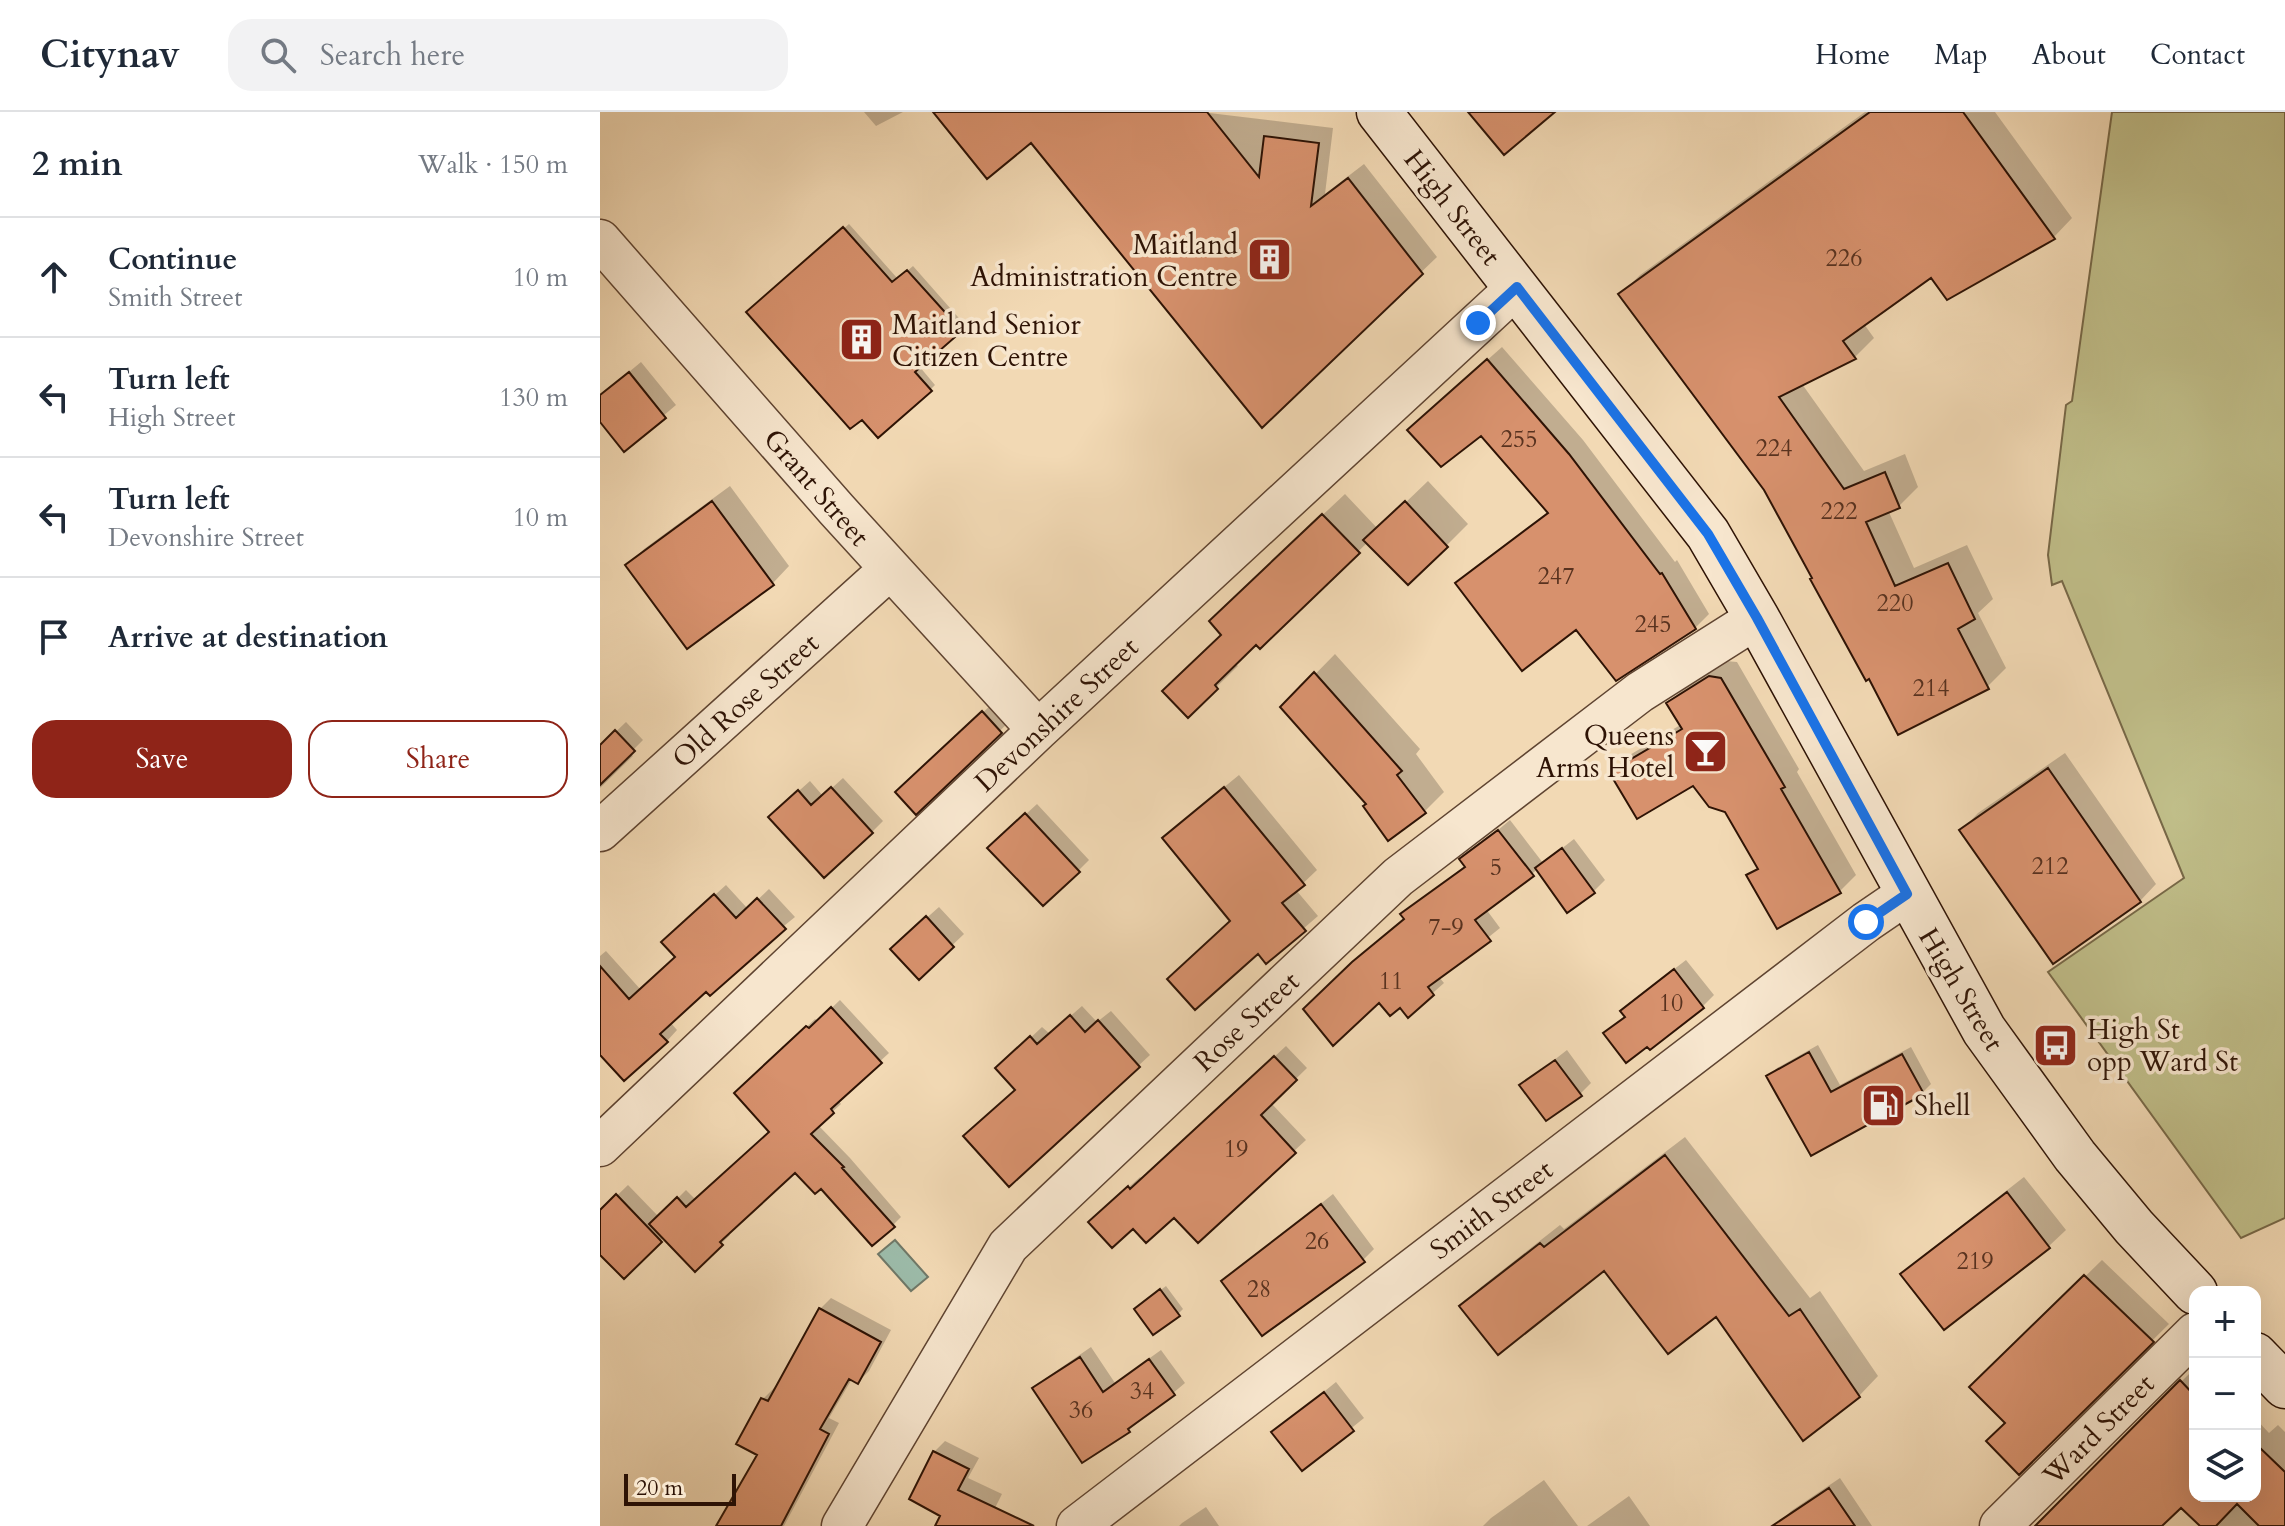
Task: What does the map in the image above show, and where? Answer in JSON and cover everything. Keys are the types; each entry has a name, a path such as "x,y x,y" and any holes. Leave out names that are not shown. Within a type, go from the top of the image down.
{"main road":[{"name":"High Street","path":"1379,112 1708,534 1984,1030 2030,1098 2075,1156 2134,1227 2189,1286"},
{"path":"2258,1358 2285,1386"}],"street":[{"name":"Grant Street","path":"600,240 890,569 1038,730"},
{"name":"Devonshire Street","path":"600,1146 1038,730 1517,287"},
{"name":"Old Rose Street","path":"600,831 890,569"},
{"name":"Rose Street","path":"846,1524 1008,1246 1398,877 1640,692 1757,618"},
{"name":"Smith Street","path":"1077,1526 1866,922 1907,894"},
{"name":"Ward Street","path":"2000,1526 2189,1339"}],"shaded area":[{"path":"2112,112 2285,112 2285,1218 2241,1238 2048,972 2184,878 2062,581 2052,585 2048,555 2066,405 2072,401"},
{"path":"895,1240 928,1277 911,1291 878,1254"}],"building":[{"name":"Maitland Administration Centre","path":"933,112 1207,112 1259,177 1264,136 1319,143 1311,206 1348,178 1423,274 1262,428 1031,143 987,179"},
{"path":"1468,112 1555,112 1504,155"},
{"path":"1870,112 1963,112 2055,239 1947,300 1931,278 1843,341 1856,359 1779,397 1844,489 1885,472 1900,508 1866,522 1895,586 1948,563 1975,619 1958,629 1989,689 1898,735 1764,490 1618,294"},
{"name":"Maitland Senior Citizen Centre","path":"843,227 892,282 907,270 962,331 915,372 932,391 878,438 862,420 850,429 746,312"},
{"path":"1487,359 1569,454 1662,573 1696,629 1616,681 1576,630 1522,671 1455,583 1548,513 1481,436 1441,467 1407,430"},
{"path":"629,372 666,418 624,452 600,422 600,395"},
{"path":"712,501 774,585 687,649 625,565"},
{"path":"1405,501 1448,547 1408,585 1363,540"},
{"path":"1322,514 1360,553 1260,649 1256,645 1215,685 1218,689 1188,718 1162,691 1221,635 1209,621"},
{"path":"1314,672 1402,771 1397,775 1426,813 1388,841 1363,806 1366,804 1280,707"},
{"name":"Queens Arms Hotel","path":"1709,676 1721,678 1785,787 1781,789 1841,893 1777,929 1746,875 1758,869 1725,812 1709,807 1693,786 1637,819 1609,772 1682,729 1666,703"},
{"path":"982,711 1002,733 916,815 895,792"},
{"path":"615,730 635,751 600,785 600,745"},
{"path":"2048,768 2141,902 2053,964 1959,830"},
{"path":"831,787 873,833 824,878 768,817 798,790 811,805"},
{"path":"1224,787 1305,885 1282,903 1306,931 1266,964 1258,954 1195,1010 1167,979 1230,921 1162,838"},
{"path":"1025,813 1080,872 1043,906 987,848"},
{"path":"1498,830 1534,876 1475,920 1491,941 1428,987 1434,995 1408,1018 1400,1008 1390,1016 1379,1003 1333,1046 1303,1009 1352,962 1404,919 1400,914 1465,867 1459,859"},
{"path":"1562,848 1595,893 1567,913 1535,868"},
{"path":"714,894 736,918 757,898 786,929 710,996 706,992 660,1034 668,1042 624,1081 600,1055 600,966 629,999 675,957 661,942"},
{"path":"926,916 954,947 919,980 890,949"},
{"path":"1674,969 1704,1008 1650,1050 1647,1047 1626,1063 1603,1033 1625,1017 1620,1011"},
{"path":"831,1007 882,1063 831,1109 834,1113 811,1134 895,1227 872,1246 821,1189 815,1194 795,1173 720,1242 723,1245 695,1272 649,1224 677,1197 686,1207 769,1132 734,1093"},
{"path":"1070,1015 1085,1032 1098,1020 1140,1067 1009,1187 963,1136 1015,1090 995,1068 1030,1036 1037,1044"},
{"path":"1809,1052 1831,1092 1902,1054 1924,1094 1811,1156 1766,1076"},
{"path":"1274,1056 1297,1080 1261,1115 1296,1153 1198,1243 1174,1218 1146,1243 1133,1229 1112,1248 1088,1222 1128,1186 1130,1189"},
{"path":"1555,1060 1582,1096 1546,1121 1519,1085"},
{"path":"1665,1155 1789,1316 1800,1309 1860,1397 1803,1441 1716,1317 1668,1354 1604,1271 1498,1355 1459,1306 1540,1243 1544,1247"},
{"path":"2007,1192 2050,1248 1944,1330 1900,1274"},
{"path":"616,1194 662,1242 624,1279 600,1255 600,1210"},
{"path":"1321,1204 1365,1262 1262,1336 1221,1281"},
{"path":"2084,1275 2154,1342 2019,1475 1986,1441 2005,1423 1969,1387"},
{"path":"1160,1289 1180,1316 1153,1335 1134,1309"},
{"path":"819,1308 881,1342 858,1384 849,1379 820,1429 829,1434 781,1526 716,1526 757,1455 736,1444 761,1398 768,1401"},
{"path":"1080,1357 1103,1392 1149,1359 1175,1395 1128,1429 1130,1432 1082,1463 1032,1388"},
{"path":"2180,1380 2189,1390 2189,1502 2261,1502 2261,1449 2285,1472 2285,1526 2259,1526 2237,1504 2216,1526 2200,1526 2181,1508 2162,1526 2035,1526"},
{"path":"1324,1392 1354,1431 1302,1471 1271,1432"},
{"path":"933,1451 969,1469 958,1490 1034,1526 935,1526 940,1516 909,1499"},
{"path":"1829,1488 1855,1526 1772,1526"}],"place":[{"name":"Maitland Administration Centre","path":"1269,260"},
{"name":"Maitland Senior Citizen Centre","path":"861,340"},
{"name":"Queens Arms Hotel","path":"1705,751"},
{"name":"High St opp Ward St","path":"2056,1045"},
{"name":"Shell","path":"1883,1105"}],"route":[{"path":"1478,323 1517,287 1708,534 1907,894 1866,922"}]}
